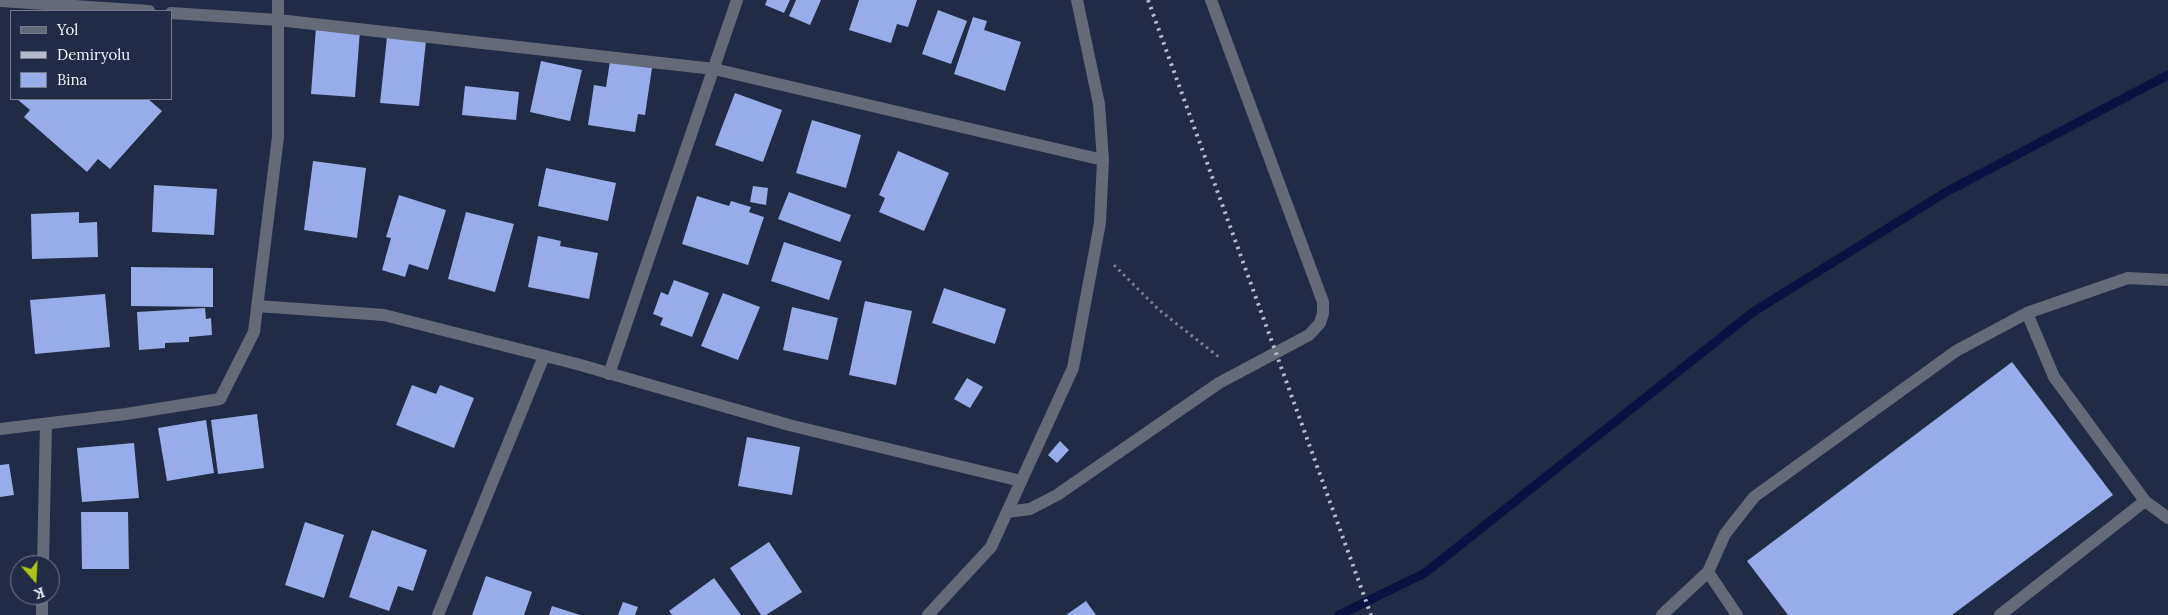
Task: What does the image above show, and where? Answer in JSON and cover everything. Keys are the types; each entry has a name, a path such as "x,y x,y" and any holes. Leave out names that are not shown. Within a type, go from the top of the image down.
{"street":[{"path":"0,429 126,414 220,399 254,332 278,137 278,0"},
{"path":"609,374 738,0"},
{"path":"928,615 991,546 1073,368 1100,223 1103,160 1099,104 1078,0"},
{"path":"1007,512 1030,509 1057,495 1219,383 1309,335 1320,324 1324,302 1211,0"},
{"path":"0,1 134,10"},
{"path":"172,13 278,20 714,69 1103,160"},
{"path":"1662,615 1708,572 1725,534 1754,497 1956,351 2026,313 2128,278 2168,280"},
{"path":"257,306 384,315 544,356 789,425 1021,481"},
{"path":"2026,313 2054,378 2145,501 2168,518"},
{"path":"438,615 544,356"},
{"path":"43,555 46,424"},
{"path":"2000,615 2145,501"},
{"path":"1708,572 1737,615"}],"path":[{"path":"1096,246 1158,309 1238,372"}],"building":[{"path":"767,0 790,0 784,13 765,5"},
{"path":"796,0 821,0 810,25 789,16"},
{"path":"859,0 917,0 908,27 897,24 891,43 849,30"},
{"path":"938,10 967,21 951,64 922,54"},
{"path":"973,17 987,21 984,30 1021,42 1005,91 954,74"},
{"path":"316,27 360,30 355,97 311,94"},
{"path":"387,37 426,41 419,106 380,103"},
{"path":"541,61 582,70 570,121 530,112"},
{"path":"610,61 652,68 645,115 638,114 635,132 588,125 594,85 606,87"},
{"path":"465,86 519,92 516,120 462,115"},
{"path":"735,93 782,110 763,162 715,145"},
{"path":"18,100 149,100 162,111 110,169 98,159 87,172 24,117 30,110"},
{"path":"812,120 861,135 846,188 796,173"},
{"path":"898,151 949,173 924,231 879,212 885,198 879,195"},
{"path":"313,161 366,168 357,238 304,230"},
{"path":"546,168 616,183 608,221 538,206"},
{"path":"154,185 217,189 214,235 152,232"},
{"path":"753,186 768,188 766,205 750,202"},
{"path":"789,192 851,215 840,242 778,219"},
{"path":"399,195 446,210 428,270 409,264 405,277 382,270 391,238 386,237"},
{"path":"697,196 729,206 731,201 751,207 749,212 764,217 748,265 682,244"},
{"path":"79,212 79,223 97,222 98,257 32,259 31,214"},
{"path":"466,212 514,224 495,292 448,279"},
{"path":"538,236 561,241 560,246 598,253 589,299 528,287"},
{"path":"784,242 842,261 829,300 771,281"},
{"path":"131,267 213,268 213,307 131,306"},
{"path":"674,280 709,293 692,337 660,325 663,318 653,314 661,292 668,295"},
{"path":"944,288 1006,309 995,344 932,323"},
{"path":"723,293 760,307 738,360 701,346"},
{"path":"105,294 110,347 35,354 30,300"},
{"path":"865,301 912,311 896,385 849,375"},
{"path":"792,307 838,318 828,360 783,350"},
{"path":"205,308 206,319 211,318 212,335 189,337 189,342 165,343 165,348 139,350 137,312"},
{"path":"2012,362 2113,495 1952,615 1788,615 1747,561"},
{"path":"967,378 983,387 970,408 954,399"},
{"path":"412,385 436,394 440,385 474,398 454,448 396,425"},
{"path":"257,414 264,468 218,474 211,420"},
{"path":"206,420 214,473 167,481 158,428"},
{"path":"747,437 800,447 792,495 738,486"},
{"path":"1060,441 1069,450 1057,463 1048,455"},
{"path":"134,443 139,498 82,502 77,448"},
{"path":"9,464 14,495 0,497 0,465"},
{"path":"81,512 128,512 129,569 82,569"},
{"path":"305,522 344,535 324,598 285,585"},
{"path":"372,530 427,550 413,591 398,586 389,611 349,597"},
{"path":"769,542 802,592 766,615 761,615 730,568"},
{"path":"486,576 532,592 524,615 472,615"},
{"path":"714,578 741,615 672,615 669,611"},
{"path":"1086,601 1096,615 1066,615"},
{"path":"623,602 638,607 635,615 618,615"},
{"path":"552,606 580,615 549,615"}],"waterway":[{"path":"1339,615 1425,573 1753,312 1946,192 2168,75"}],"railway":[{"path":"1148,0 1371,615"}]}
